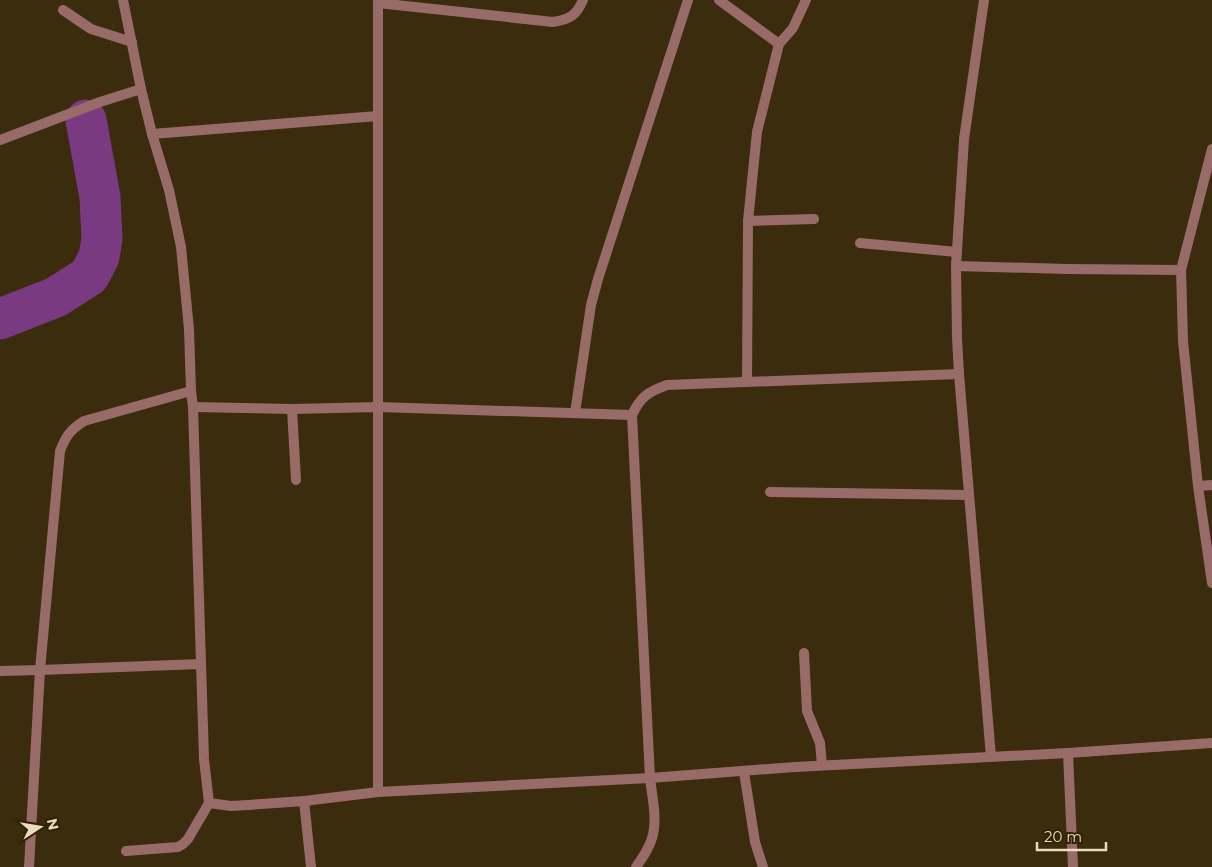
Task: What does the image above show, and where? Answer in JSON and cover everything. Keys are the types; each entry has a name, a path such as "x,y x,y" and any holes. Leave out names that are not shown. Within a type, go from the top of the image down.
{"street":[{"path":"123,0 141,89 168,190 180,247 189,329 204,760 209,803 188,839 178,847 126,851"},
{"path":"378,792 378,2 553,22 563,20 575,14 583,0"},
{"path":"575,413 591,305 598,279 688,0"},
{"path":"719,0 779,44"},
{"path":"747,382 748,221 757,132 779,44 792,28 806,0"},
{"path":"984,0 964,138 956,266 959,374 991,757"},
{"path":"63,10 91,29 132,42"},
{"path":"0,140 72,112 141,89"},
{"path":"152,134 378,116"},
{"path":"1212,148 1181,270 1183,341 1198,486 1212,583"},
{"path":"748,221 814,219"},
{"path":"860,243 957,252"},
{"path":"956,266 1181,270"},
{"path":"636,867 653,836 654,820 650,778 632,415 640,400 648,393 667,384 959,374"},
{"path":"29,867 40,670 60,451 66,437 74,428 84,422 191,391"},
{"path":"193,407 292,409 378,407 632,415"},
{"path":"292,409 296,480"},
{"path":"1198,486 1212,485"},
{"path":"770,492 970,494"},
{"path":"804,653 807,711 820,743 822,765"},
{"path":"0,671 201,664"},
{"path":"209,803 231,806 304,801 378,792 650,778 822,765 1068,753 1212,743"},
{"path":"1068,753 1073,867"},
{"path":"744,772 755,842 763,867"},
{"path":"304,801 311,867"}],"waterway":[{"path":"0,319 56,297 89,276 99,257 102,239 100,197 86,120"}]}
